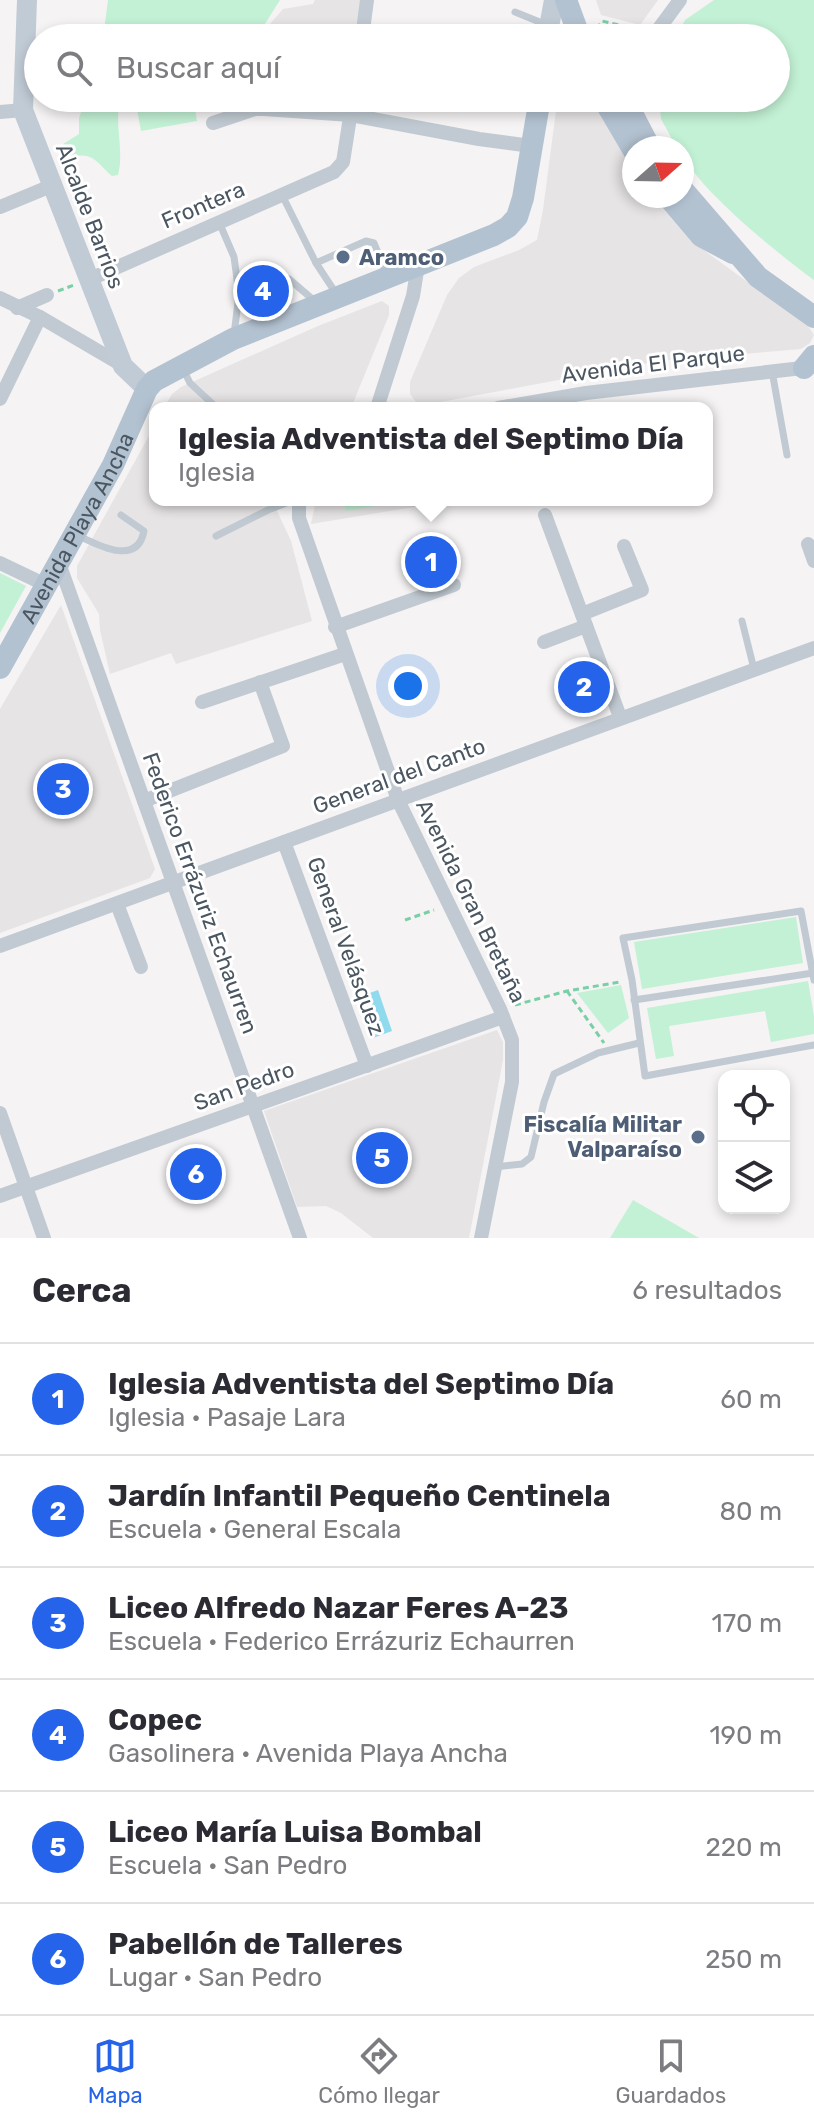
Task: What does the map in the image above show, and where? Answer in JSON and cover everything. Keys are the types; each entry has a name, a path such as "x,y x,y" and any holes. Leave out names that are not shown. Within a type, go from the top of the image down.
{"main road":[{"path":"566,0 582,24"},
{"path":"147,389 154,381 181,365 233,339 508,227 517,217 523,198 537,112"},
{"path":"611,112 625,136"},
{"path":"631,112 644,136"},
{"path":"694,202 758,277 814,317"},
{"path":"677,208 701,236 737,255"},
{"name":"Avenida Playa Ancha","path":"0,668 113,465 147,389"}],"street":[{"name":"Alcalde Barrios","path":"26,24 27,0"},
{"path":"364,24 367,0"},
{"path":"550,24 554,0"},
{"path":"663,24 680,0"},
{"name":"Alcalde Barrios","path":"24,82 23,110 88,280 123,366 147,389"},
{"path":"0,112 23,110"},
{"path":"213,123 246,112"},
{"path":"303,112 351,115 531,146"},
{"name":"Frontera","path":"88,280 340,167 351,112"},
{"path":"0,207 51,186"},
{"path":"379,402 413,296 418,265"},
{"path":"17,308 47,295"},
{"path":"0,298 40,317 123,366"},
{"path":"0,399 40,317"},
{"name":"Avenida El Parque","path":"533,402 811,364"},
{"name":"Avenida Gran Bretaña","path":"297,506 335,627 398,800 512,1040 513,1073 481,1238"},
{"path":"545,515 620,717"},
{"path":"808,544 814,561"},
{"path":"544,642 642,590 624,546"},
{"path":"0,563 46,585"},
{"name":"Federico Errázuriz Echaurren","path":"59,563 300,1238"},
{"path":"335,627 454,585"},
{"name":"General del Canto","path":"0,946 814,648"},
{"path":"202,702 345,654"},
{"path":"144,801 283,746 260,682"},
{"name":"General Velásquez","path":"284,842 367,1066"},
{"path":"117,904 141,967"},
{"name":"San Pedro","path":"0,1196 367,1066 501,1013"},
{"path":"0,1113 44,1238"}],"lane":[{"path":"515,12 535,24"},
{"path":"282,195 316,263 328,301"},
{"path":"219,222 234,257 239,294 233,339"},
{"path":"316,263 370,241 374,243 388,277"},
{"path":"239,294 284,278 328,301"},
{"path":"181,365 190,383 211,402"},
{"path":"772,371 787,455"},
{"path":"216,536 279,506"},
{"path":"75,534 117,551 134,549 140,544 144,531 121,515"},
{"path":"742,621 754,669"},
{"path":"634,1000 813,977 801,911 623,938 645,1076 814,1045"},
{"path":"495,1167 522,1164 531,1157 554,1074 608,1049 639,1043"}],"path":[{"path":"47,295 88,280"},
{"path":"405,920 434,910"},
{"path":"501,1013 567,991 632,980"},
{"path":"567,991 608,1049"}],"shaded area":[{"path":"315,0 361,0 357,24 270,24 283,9 313,4"},
{"path":"596,0 658,0 641,24 601,15"},
{"path":"556,112 601,112 622,150 622,208 662,208 690,240 808,326 814,335 810,343 801,349 659,361 441,402 416,402 410,394 410,382 447,295 459,278 474,267 537,240"},
{"path":"382,301 389,306 389,315 353,402 167,402 181,387"},
{"path":"149,436 149,506 275,506 291,541 312,621 176,664 171,653 110,674 99,614 77,578 77,566"},
{"path":"315,506 420,506 311,524"},
{"path":"61,605 155,869 150,878 0,933 0,709"},
{"path":"588,659 605,705 580,715 563,668"},
{"path":"497,1030 503,1042 503,1060 469,1238 373,1238 341,1213 326,1206 297,1207 264,1111"}],"green space":[{"path":"108,0 280,0 265,24 105,24"},
{"path":"714,0 814,0 814,280 760,238 717,198 694,171 694,136 670,136 660,112 790,112 790,24 683,24"},
{"path":"81,112 118,112 118,175 112,176 89,157 68,157 63,144 79,134"},
{"path":"138,112 195,112 197,121 141,131"},
{"path":"345,506 375,506 346,511"},
{"path":"0,573 26,586 0,633"},
{"path":"796,917 803,963 642,989 634,942"},
{"path":"808,981 814,1034 771,1042 765,1011 669,1026 674,1056 656,1059 647,1008"},
{"path":"621,985 629,1018 608,1033 577,993"},
{"path":"633,1200 699,1238 610,1238"}],"water":[{"path":"378,990 392,1031 373,1038 359,997"}],"place":[{"name":"Aramco","path":"343,257"},
{"name":"Copec","path":"263,291"},
{"name":"Iglesia Adventista del Septimo Día","path":"431,562"},
{"name":"Jardín Infantil Pequeño Centinela","path":"584,687"},
{"name":"Liceo Alfredo Nazar Feres A-23","path":"63,789"},
{"name":"Fiscalía Militar Valparaíso","path":"698,1137"},
{"name":"Liceo María Luisa Bombal","path":"382,1158"},
{"name":"Pabellón de Talleres","path":"196,1174"}]}
